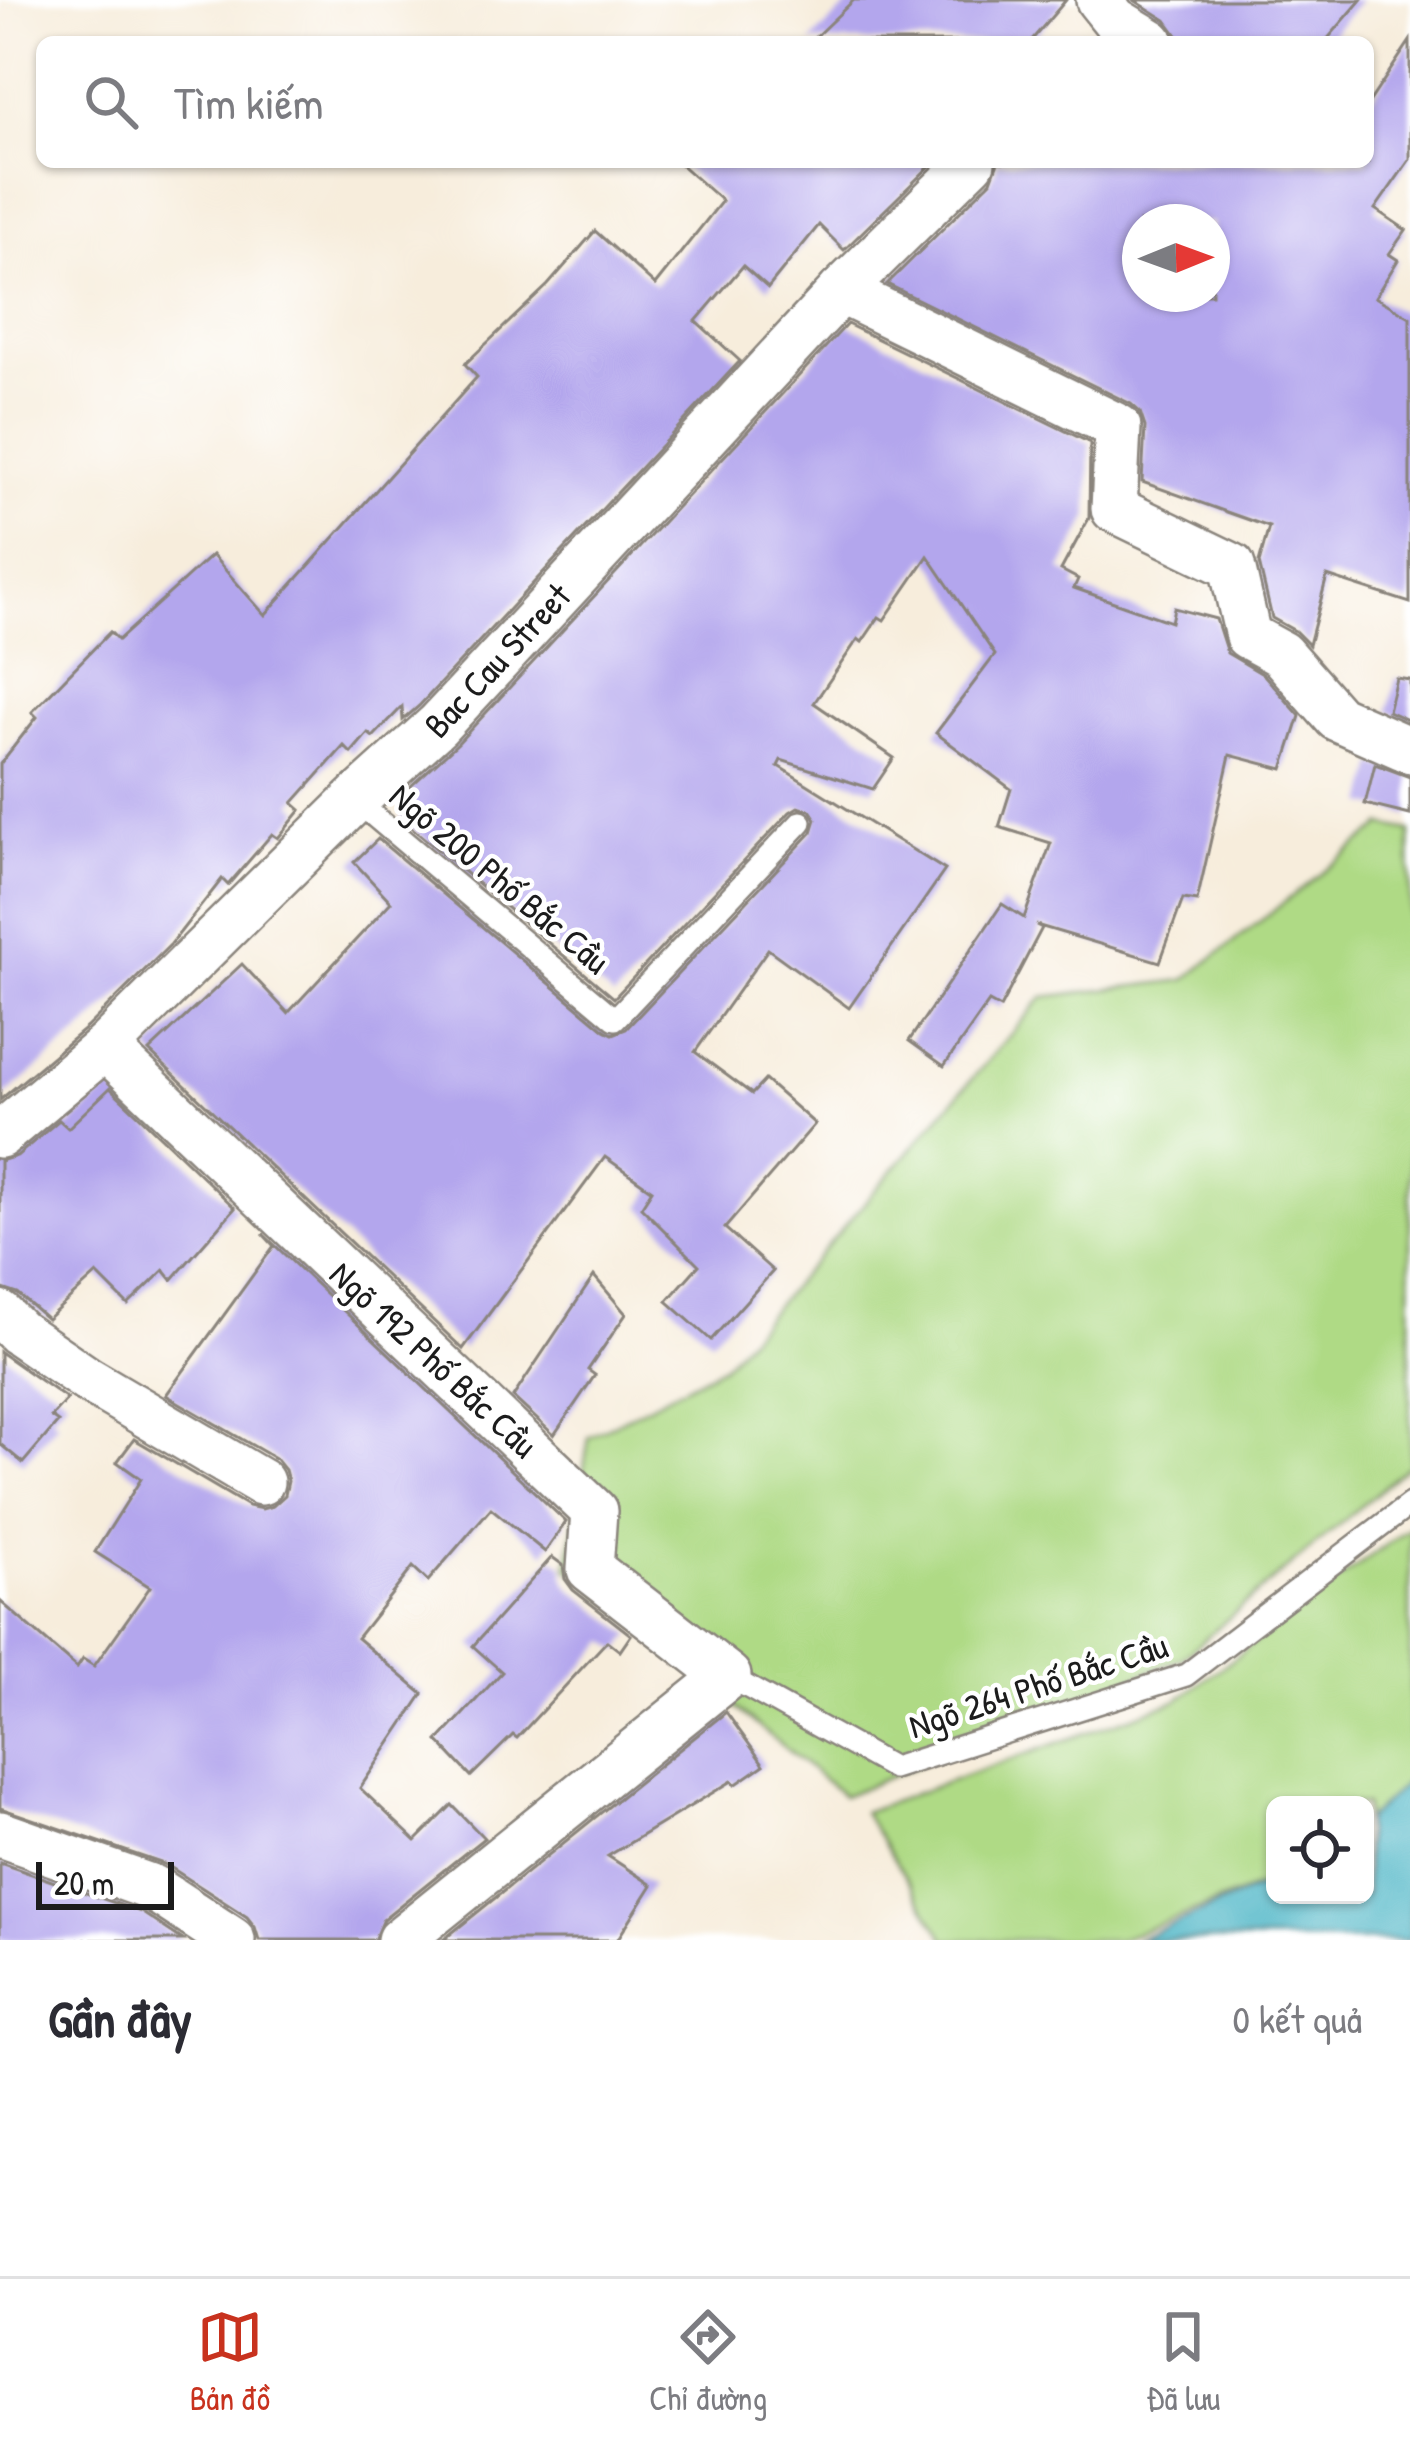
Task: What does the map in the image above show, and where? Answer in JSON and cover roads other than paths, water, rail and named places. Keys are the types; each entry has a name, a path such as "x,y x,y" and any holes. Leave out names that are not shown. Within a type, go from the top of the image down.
{"street":[{"name":"Bac Cau Street","path":"0,1135 105,1048 355,800 438,725 842,291 966,168"},
{"path":"842,291 1118,427 1114,509 1232,566 1248,636 1280,654 1337,718 1410,751"},
{"name":"Ngõ 192 Phố Bắc Cầu","path":"105,1048 594,1511 590,1569 728,1676"},
{"path":"0,1314 18,1332 88,1380 261,1482"},
{"path":"400,1940 728,1676"},
{"path":"0,1834 153,1888 228,1939"}],"lane":[{"name":"Ngõ 200 Phố Bắc Cầu","path":"355,800 615,1018 801,822"},
{"name":"Ngõ 264 Phố Bắc Cầu","path":"728,1676 893,1768 1186,1675 1410,1504"}],"water":[{"path":"1410,1779 1410,1940 1135,1940 1266,1885 1266,1904 1374,1904 1374,1813"}]}
